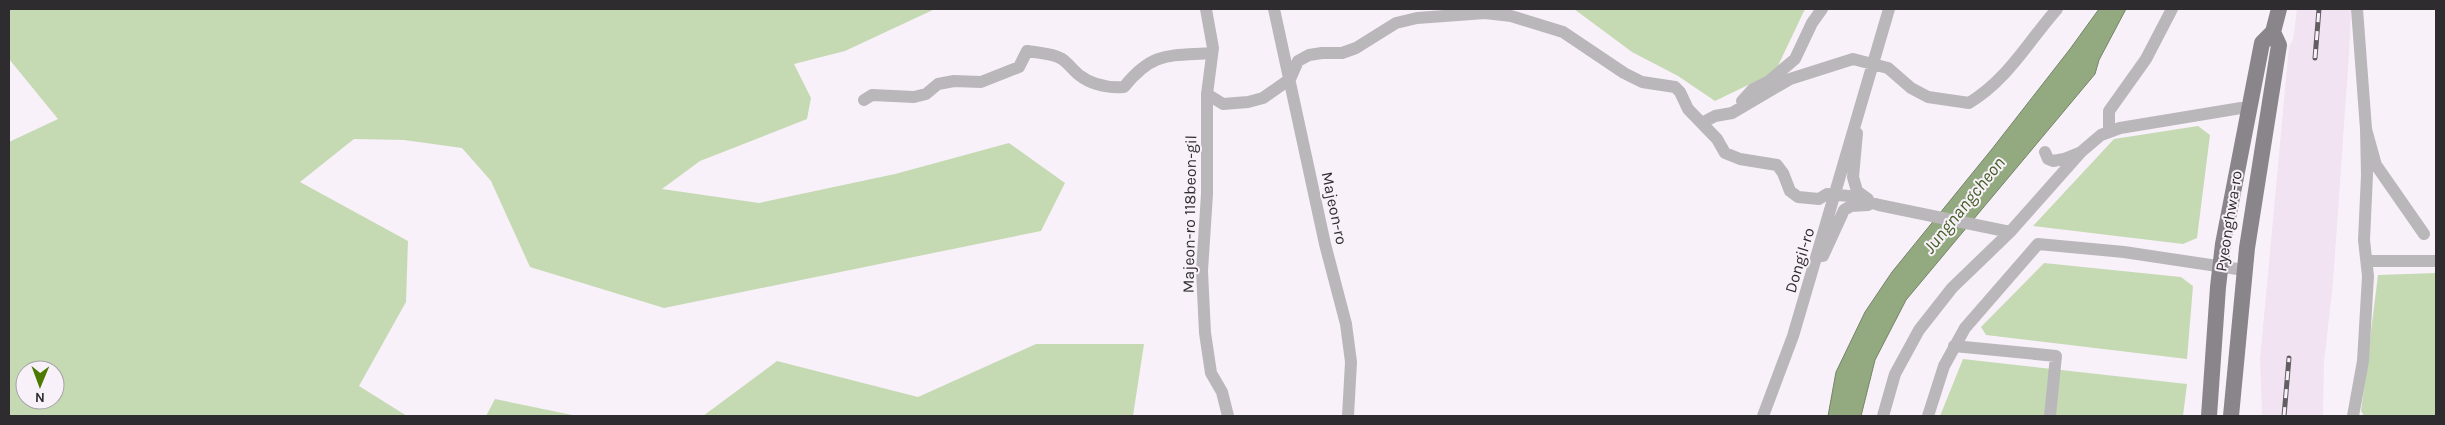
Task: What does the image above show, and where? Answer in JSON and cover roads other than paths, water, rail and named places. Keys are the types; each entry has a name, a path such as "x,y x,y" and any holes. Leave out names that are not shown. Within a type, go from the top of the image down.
{"main road":[{"name":"Pyeonghwa-ro","path":"2209,416 2220,266 2262,43 2273,32 2279,9"},
{"name":"Pyeonghwa-ro","path":"2231,416 2244,270 2279,45 2273,32"}],"street":[{"name":"Majeon-ro 118beon-gil","path":"1206,9 1212,52 1207,94 1207,194 1202,271 1205,333 1211,372 1222,392 1228,416"},
{"name":"Majeon-ro","path":"1274,9 1325,244 1346,324 1351,362 1348,416"},
{"path":"1732,112 1753,88 1768,81 1795,59 1812,23 1822,9"},
{"path":"1879,204 1857,191 1854,178 1859,114 1889,9"},
{"path":"1702,123 1715,116 1732,112 1790,79 1853,59 1888,68 1911,88 1928,97 1969,103 1989,90 2009,71 2057,9"},
{"path":"2109,132 2109,111 2146,58 2172,9"},
{"path":"2353,416 2363,361 2368,262 2364,240 2367,175 2366,129 2356,9"},
{"path":"1207,94 1223,104 1248,102 1263,98 1290,78 1298,61 1322,53 1342,53 1356,48 1396,23 1417,18 1464,12 1499,12 1549,26 1563,32 1624,73 1642,82 1674,87 1680,92 1688,109 1717,139 1724,153 1740,159 1777,165 1784,173 1790,191 1798,197 1819,199 1827,194 1849,196 2004,231"},
{"path":"864,100 872,96 914,97 926,94 938,84 947,82 981,82 1019,67 1027,50 1053,55 1063,60 1088,81 1097,85 1115,88 1124,87 1143,66 1153,60 1212,52"},
{"path":"1883,416 1895,374 1919,330 1952,288 2004,231 2081,152 2101,135 2241,108 2249,110"},
{"name":"Dongil-ro","path":"1763,416 1793,336 1859,114"},
{"path":"2366,129 2376,165 2424,234"},
{"path":"2045,152 2048,159 2054,161 2081,152"},
{"path":"1809,282 1842,220 1844,210 1851,206 1879,204"},
{"path":"1928,416 1936,387 1954,346 1965,328 1983,305 2038,244 2124,252 2244,270"},
{"path":"2368,262 2436,261"},
{"path":"1954,346 2056,356 2050,416"}],"water":[{"name":"Jungnangcheon","path":"2099,9 2126,9 2099,60 2095,74 1906,300 1875,360 1861,416 1828,416 1836,372 1865,312 1892,272 1992,149"}],"railway":[{"path":"2315,58 2319,9"},
{"path":"2284,416 2289,358"}]}
